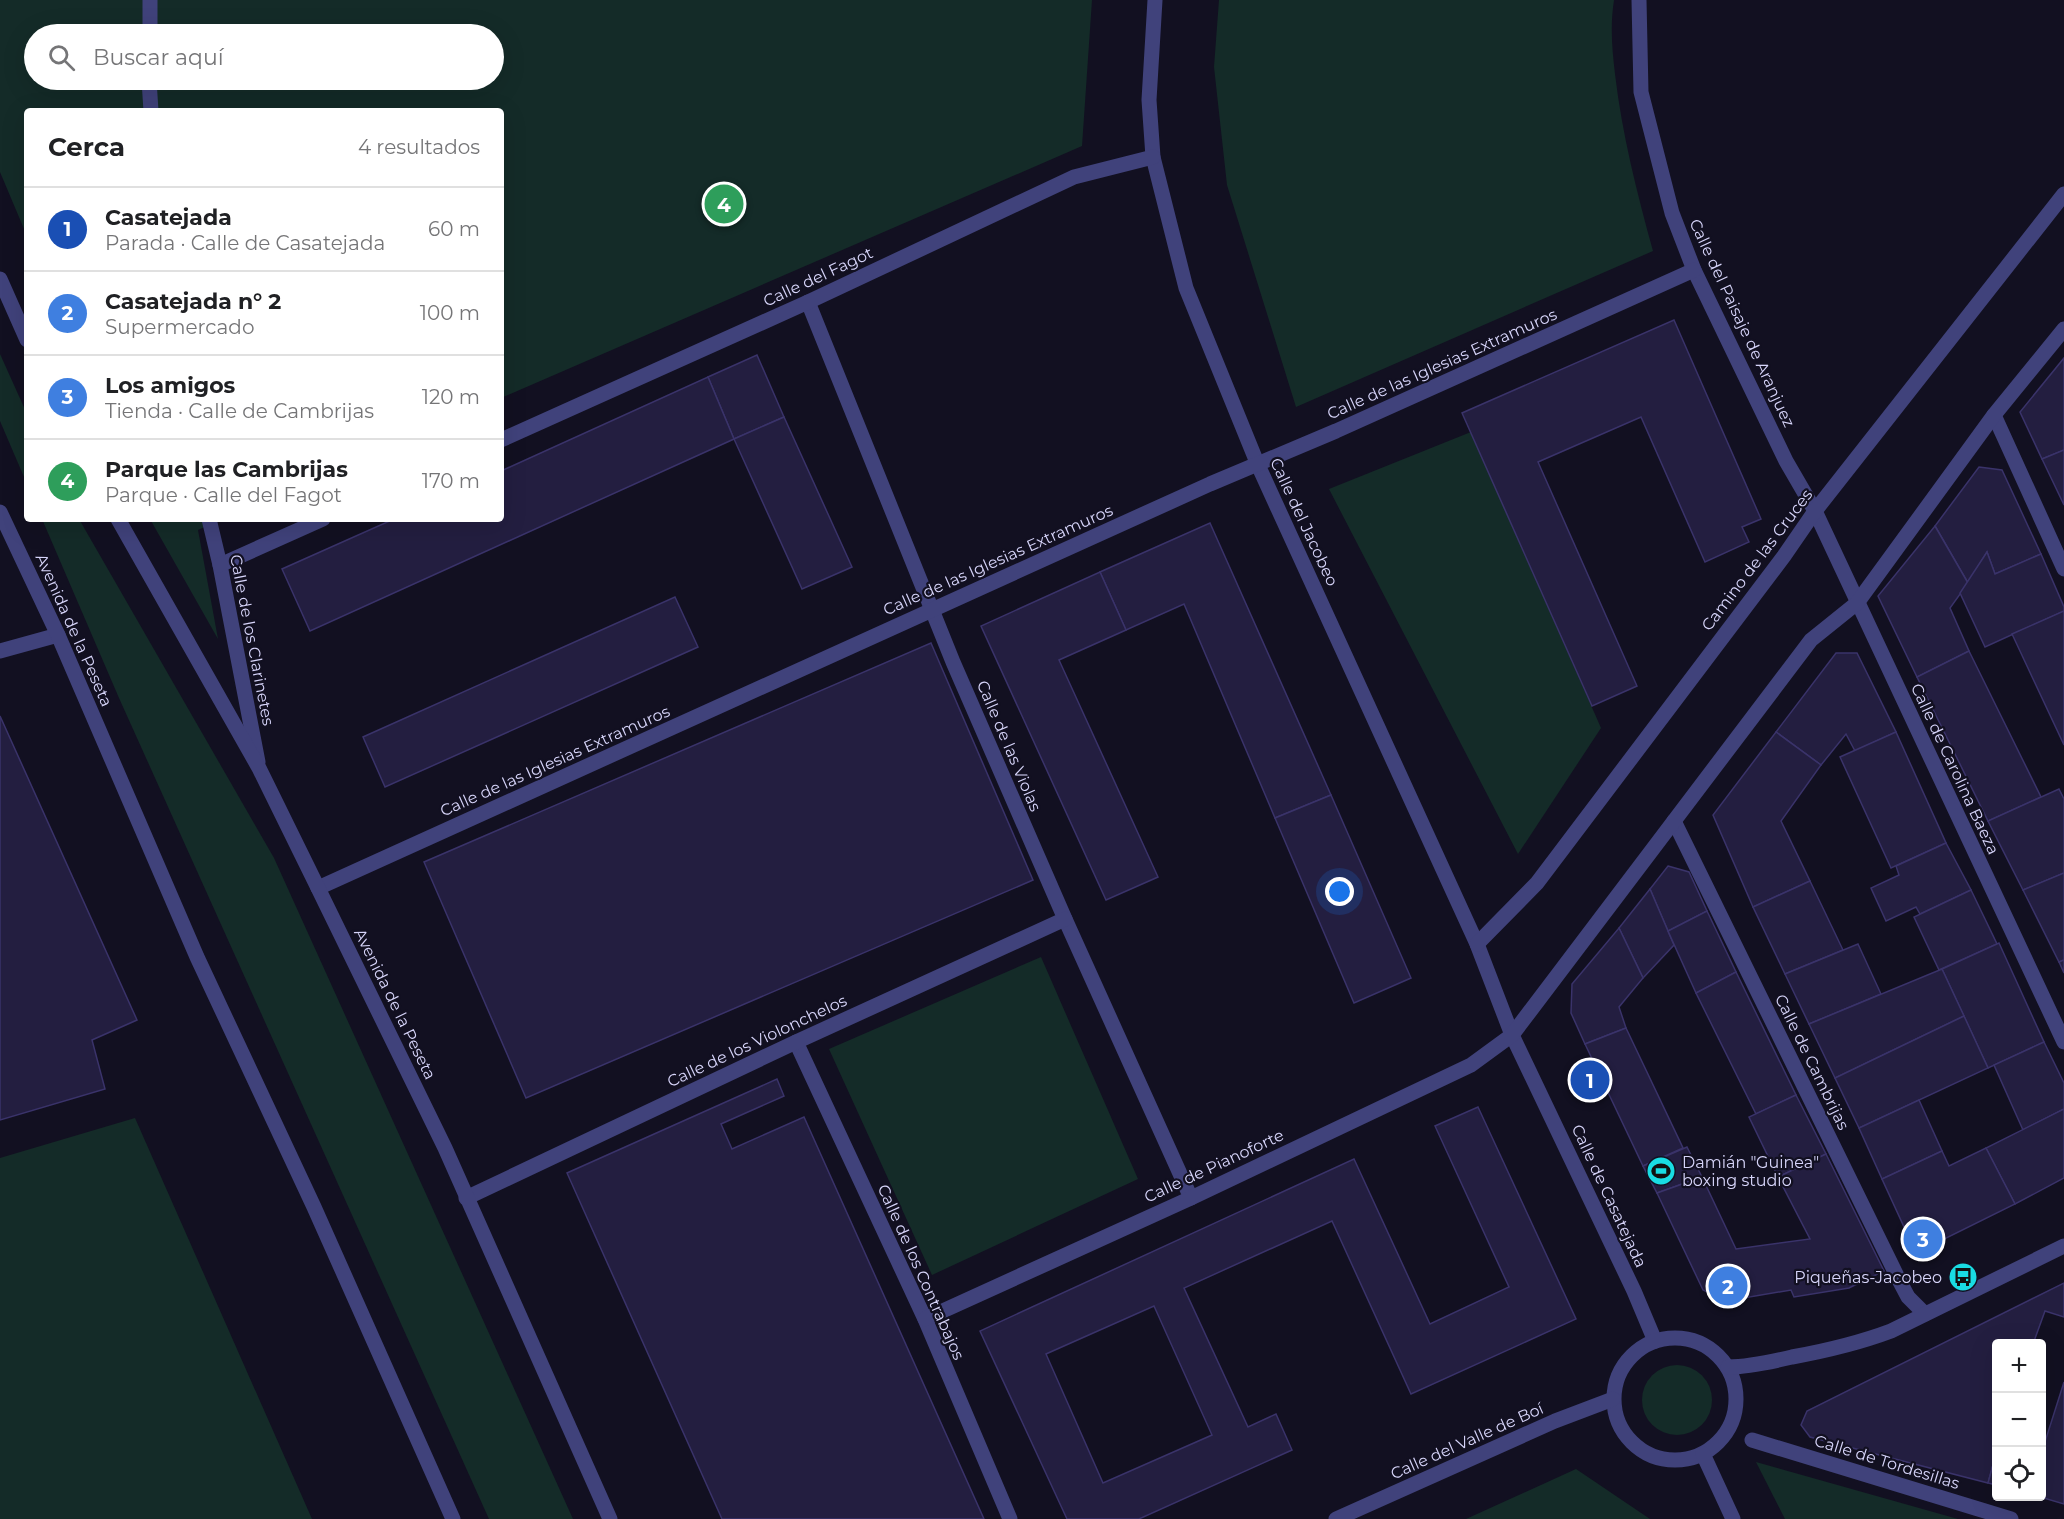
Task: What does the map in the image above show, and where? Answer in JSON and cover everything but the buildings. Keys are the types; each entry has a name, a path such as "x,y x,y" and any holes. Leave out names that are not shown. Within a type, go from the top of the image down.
{"street":[{"path":"150,0 150,24"},
{"name":"Calle del Jacobeo","path":"1155,0 1149,100 1153,157 1186,288 1258,465 1477,944 1512,1035"},
{"name":"Calle del Paisaje de Aranjuez","path":"1639,0 1641,92 1672,213 1694,270 1786,461 1815,512"},
{"path":"150,90 151,108"},
{"name":"Calle del Fagot","path":"504,439 808,302 1074,177 1153,157"},
{"name":"Camino de las Cruces","path":"1477,944 1537,884 1777,566 1815,512 2064,194"},
{"name":"Calle de las Iglesias Extramuros","path":"318,888 1210,484 1258,465 1694,270"},
{"path":"0,279 24,333"},
{"name":"Calle de las Violas","path":"808,302 931,610 1065,920 1191,1198"},
{"path":"1512,1035 1811,640 1857,603 1994,415 2064,329"},
{"path":"1994,415 2064,569"},
{"name":"Avenida de la Peseta","path":"0,512 58,635 197,957 314,1207 453,1519"},
{"name":"Calle de Carolina Baeza","path":"1815,512 2064,1042"},
{"name":"Avenida de la Peseta","path":"120,522 259,768 445,1148 610,1519"},
{"name":"Calle de los Clarinetes","path":"210,522 259,768"},
{"path":"220,565 316,522"},
{"path":"0,651 58,635"},
{"name":"Calle de Cambrijas","path":"1674,821 1899,1280 1908,1297 1925,1314"},
{"name":"Calle de los Violonchelos","path":"466,1198 796,1042 1065,920"},
{"name":"Calle de Pianoforte","path":"925,1319 1191,1198 1471,1065 1512,1035"},
{"name":"Calle de Casatejada","path":"1512,1035 1634,1291 1654,1341"},
{"name":"Calle de los Contrabajos","path":"796,1042 925,1319 1010,1519"},
{"path":"1728,1366 1768,1362 1867,1340 1891,1331 2064,1246"},
{"path":"1671,1338 1687,1339 1703,1344 1717,1353 1728,1366 1737,1395 1734,1416 1726,1434 1703,1454 1683,1460 1662,1459 1643,1452 1628,1438 1617,1420 1613,1399 1616,1381 1625,1363 1638,1350 1654,1341 1671,1338"},
{"name":"Calle del Valle de Boí","path":"1336,1519 1563,1418 1613,1399"},
{"name":"Calle de Tordesillas","path":"1752,1440 2011,1519"},
{"path":"1703,1454 1733,1519"}],"green space":[{"path":"0,0 1092,0 1082,146 504,397 504,108 24,108 24,229 0,172"},
{"path":"1219,0 1614,0 1612,37 1618,96 1631,163 1653,251 1296,407 1227,185 1214,67"},
{"path":"0,354 24,407 24,477 0,421"},
{"path":"1471,432 1601,728 1518,854 1329,489"},
{"path":"43,522 81,522 274,858 573,1519 489,1519 119,698"},
{"path":"152,522 215,522 198,530 218,639"},
{"path":"1041,957 1138,1179 932,1275 829,1049"},
{"path":"135,1118 312,1519 0,1519 0,1158"},
{"path":"1684,1365 1697,1371 1706,1380 1710,1386 1712,1400 1710,1414 1702,1425 1691,1433 1670,1435 1652,1425 1644,1414 1642,1393 1652,1375 1663,1367"},
{"path":"1756,1462 1958,1519 1785,1519"},
{"path":"1576,1469 1650,1519 1466,1519"}],"place":[{"name":"Parque las Cambrijas","path":"724,204"},
{"name":"Casatejada","path":"1590,1080"},
{"name":"Damián \"Guinea\" boxing studio","path":"1661,1171"},
{"name":"Los amigos","path":"1923,1239"},
{"name":"Piqueñas-Jacobeo","path":"1963,1277"},
{"name":"Casatejada n° 2","path":"1728,1286"}]}
